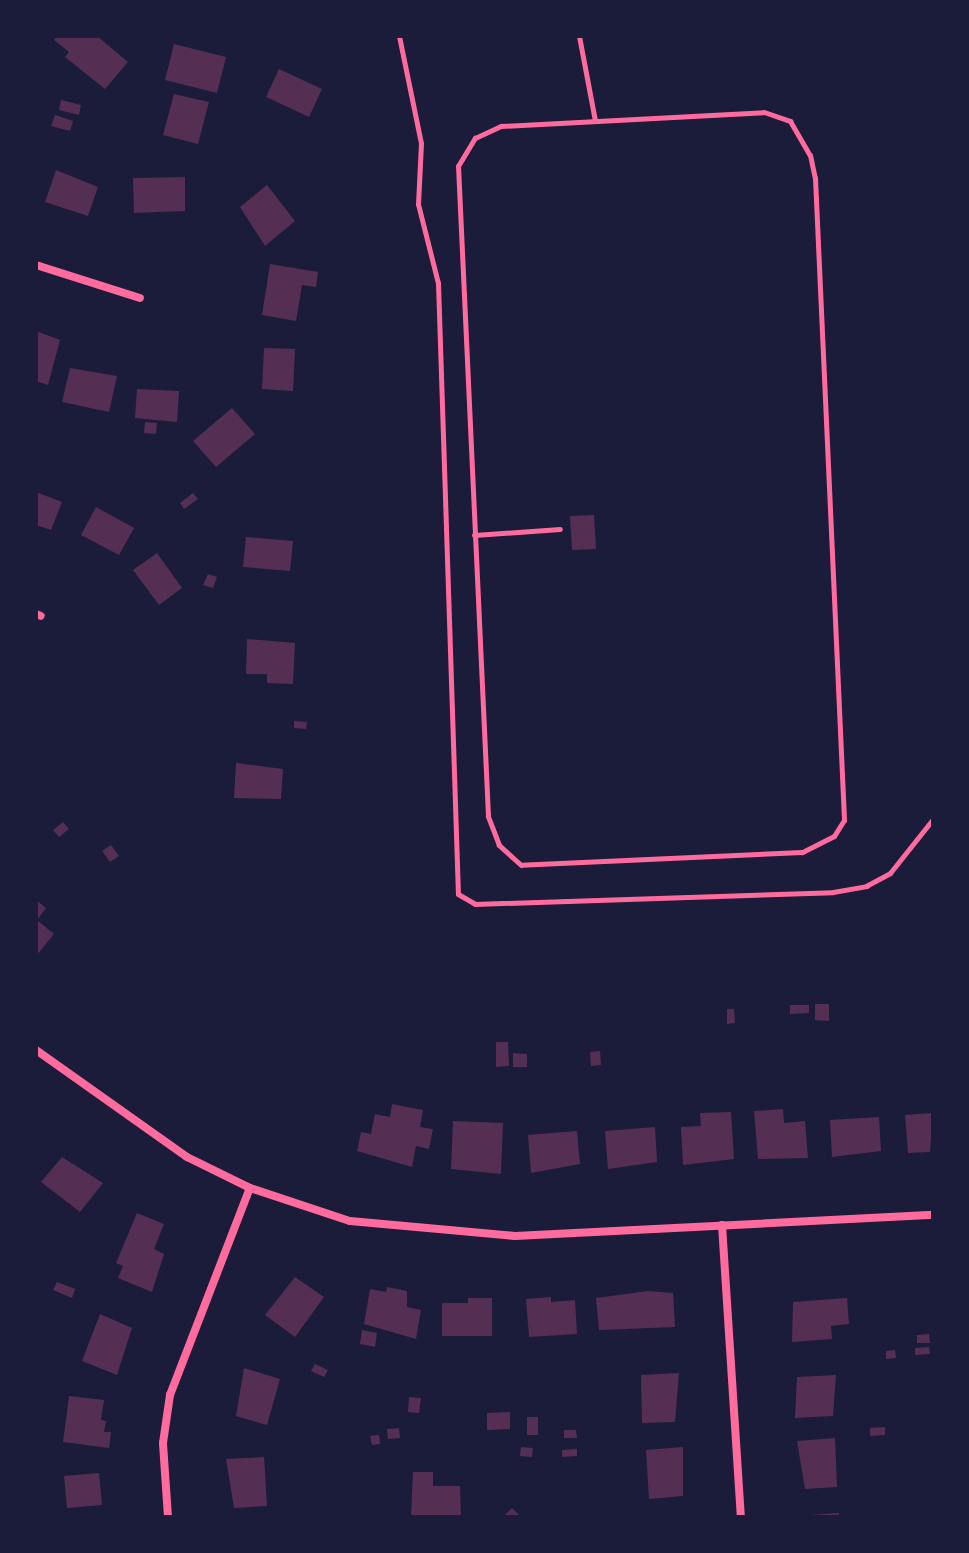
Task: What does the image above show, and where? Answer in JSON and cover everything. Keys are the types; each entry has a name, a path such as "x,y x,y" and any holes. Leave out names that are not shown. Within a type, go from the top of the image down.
{"street":[{"path":"36,265 140,298"},
{"path":"36,1050 187,1157 250,1188 350,1221 410,1230 515,1236 933,1215"},
{"path":"168,1517 163,1443 170,1395 250,1188"},
{"path":"722,1225 741,1517"}],"lane":[{"path":"579,36 595,121"},
{"path":"764,112 790,121 810,155 846,802 834,836 802,852 554,867 521,865 508,855 490,830 458,166 475,138 501,126 595,121 764,112"},
{"path":"474,535 560,529"}],"path":[{"path":"399,36 421,143 418,204 438,283 458,894 475,904 833,892 866,886 890,873 933,819"}],"building":[{"path":"57,36 97,36 128,62 105,89 65,57 69,52 54,40"},
{"path":"174,44 226,57 217,93 165,80"},
{"path":"279,69 322,89 309,117 266,97"},
{"path":"174,94 209,102 198,144 163,135"},
{"path":"61,100 81,105 79,115 59,110"},
{"path":"55,115 73,121 70,131 51,126"},
{"path":"56,170 98,187 88,216 45,202"},
{"path":"185,177 185,211 134,213 133,178"},
{"path":"267,185 295,221 265,246 240,207"},
{"path":"270,264 318,272 316,287 302,285 296,321 262,315"},
{"path":"36,331 60,340 48,385 36,381"},
{"path":"264,348 295,349 293,391 262,389"},
{"path":"70,368 117,376 109,412 62,402"},
{"path":"137,389 179,391 177,422 135,418"},
{"path":"232,408 255,434 216,467 193,441"},
{"path":"145,422 157,423 156,434 144,433"},
{"path":"36,492 62,502 51,530 36,525"},
{"path":"193,493 198,499 184,509 180,503"},
{"path":"96,507 134,528 119,555 81,535"},
{"path":"594,515 596,549 572,550 570,516"},
{"path":"246,537 293,541 290,571 243,567"},
{"path":"157,553 182,588 159,605 133,570"},
{"path":"208,574 217,577 213,588 203,585"},
{"path":"247,639 295,643 293,684 267,683 267,674 246,674"},
{"path":"294,721 307,722 306,729 294,728"},
{"path":"236,763 283,769 281,799 234,798"},
{"path":"63,822 69,829 59,837 53,830"},
{"path":"111,845 119,856 110,862 102,851"},
{"path":"36,900 46,908 37,920 54,934 36,956"},
{"path":"815,1004 829,1004 829,1021 815,1020"},
{"path":"790,1005 809,1005 809,1013 790,1014"},
{"path":"727,1009 734,1009 735,1023 727,1024"},
{"path":"496,1042 508,1042 509,1066 496,1067"},
{"path":"600,1051 601,1065 591,1066 590,1052"},
{"path":"513,1053 527,1054 527,1067 513,1067"},
{"path":"392,1104 423,1110 420,1127 433,1129 429,1149 416,1146 412,1167 357,1151 361,1132 371,1134 375,1114 390,1117"},
{"path":"783,1109 784,1123 805,1121 808,1158 758,1159 754,1111"},
{"path":"731,1112 734,1159 683,1165 681,1127 701,1126 700,1113"},
{"path":"933,1113 930,1152 908,1153 905,1115"},
{"path":"879,1117 881,1151 832,1157 830,1120"},
{"path":"453,1121 503,1123 501,1174 451,1169"},
{"path":"655,1127 657,1162 608,1169 605,1131"},
{"path":"577,1131 580,1164 531,1173 528,1135"},
{"path":"62,1157 103,1183 80,1212 41,1182"},
{"path":"137,1213 164,1224 154,1249 164,1254 152,1292 118,1278 123,1266 116,1263"},
{"path":"295,1277 324,1297 295,1337 265,1315"},
{"path":"57,1282 75,1289 72,1298 53,1290"},
{"path":"387,1287 407,1291 407,1307 421,1310 416,1339 364,1324 370,1289 386,1292"},
{"path":"648,1291 673,1293 675,1327 599,1330 596,1298"},
{"path":"551,1297 551,1302 575,1300 577,1334 529,1337 526,1299"},
{"path":"468,1298 492,1298 492,1336 442,1336 442,1303 468,1303"},
{"path":"847,1298 849,1324 831,1326 832,1339 792,1342 793,1302"},
{"path":"100,1314 132,1328 117,1375 82,1361"},
{"path":"362,1330 377,1333 375,1347 360,1344"},
{"path":"929,1334 930,1343 917,1343 917,1335"},
{"path":"929,1347 930,1354 915,1355 915,1348"},
{"path":"895,1350 896,1358 886,1359 886,1351"},
{"path":"315,1364 328,1370 324,1377 311,1371"},
{"path":"244,1368 280,1379 267,1425 236,1416"},
{"path":"679,1373 675,1422 642,1423 641,1375"},
{"path":"836,1375 833,1416 795,1418 797,1377"},
{"path":"69,1396 104,1400 101,1420 106,1421 104,1432 111,1432 109,1448 63,1442"},
{"path":"409,1397 421,1398 419,1413 408,1412"},
{"path":"510,1412 510,1429 487,1430 487,1413"},
{"path":"527,1417 538,1417 538,1435 527,1435"},
{"path":"885,1427 885,1435 870,1436 870,1428"},
{"path":"399,1428 400,1438 388,1439 387,1429"},
{"path":"564,1430 576,1430 577,1438 564,1438"},
{"path":"379,1435 380,1444 372,1445 370,1436"},
{"path":"835,1438 837,1487 805,1489 797,1441"},
{"path":"521,1447 533,1448 532,1457 520,1456"},
{"path":"683,1447 683,1496 649,1499 646,1450"},
{"path":"577,1449 577,1456 562,1457 562,1450"},
{"path":"264,1457 267,1506 234,1508 226,1459"},
{"path":"413,1472 433,1472 433,1486 460,1486 461,1517 411,1517"},
{"path":"99,1473 102,1505 67,1508 64,1476"},
{"path":"512,1508 521,1517 503,1517"},
{"path":"839,1513 839,1517 810,1517 810,1515"}]}
